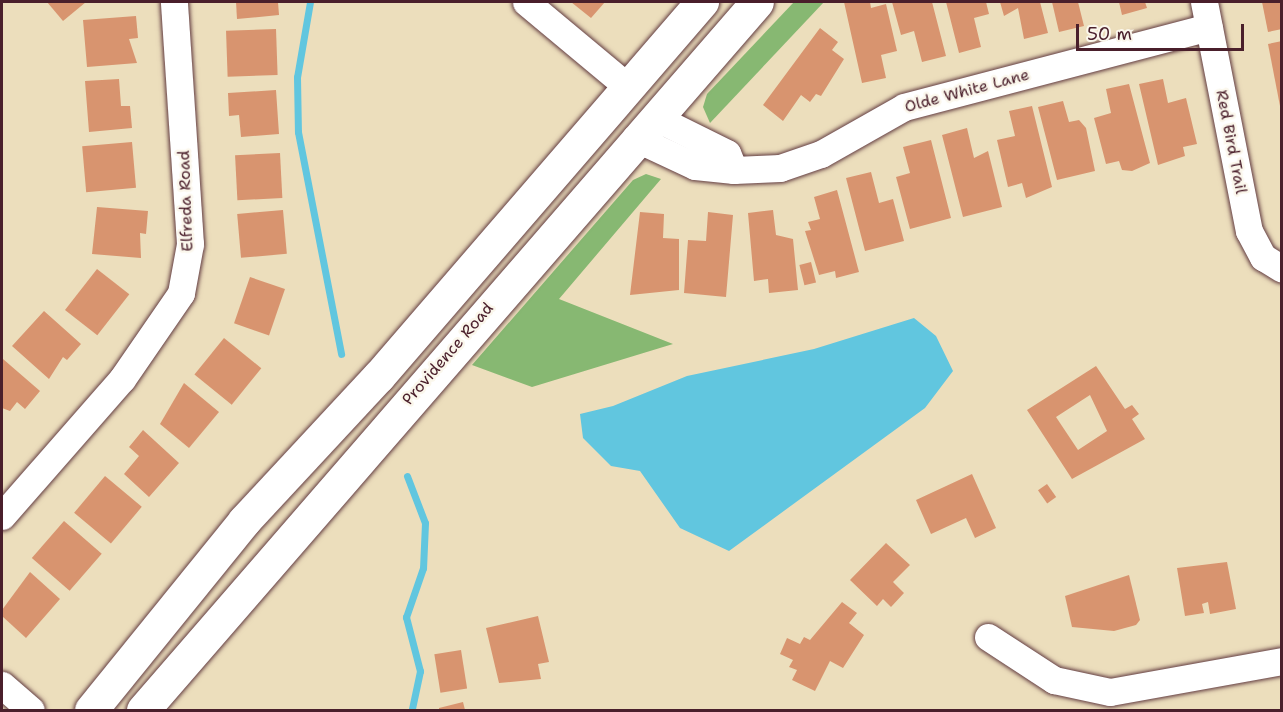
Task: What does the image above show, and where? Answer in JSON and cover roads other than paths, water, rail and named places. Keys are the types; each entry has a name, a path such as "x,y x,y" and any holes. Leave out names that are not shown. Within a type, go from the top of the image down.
{"main road":[{"path":"91,711 244,521 378,377 702,2"},
{"name":"Providence Road","path":"143,711 644,128 757,2"}],"street":[{"name":"Elfreda Road","path":"2,516 129,370 181,293 190,244 174,2"},
{"path":"526,2 628,87"},
{"name":"Olde White Lane","path":"644,128 695,166 734,170 780,168 821,154 904,107 1206,14"},
{"name":"Red Bird Trail","path":"1206,14 1249,231 1263,257 1281,269"},
{"path":"988,637 1054,680 1110,692 1281,661"},
{"path":"2,685 31,711"}],"water":[{"path":"914,318 936,336 953,371 925,408 729,551 680,528 640,471 611,466 583,438 580,414 613,406 687,376 814,349"}],"waterway":[{"path":"310,2 297,77 298,132 341,354"},
{"path":"407,476 425,523 423,568 406,617 420,671 412,710"}]}
